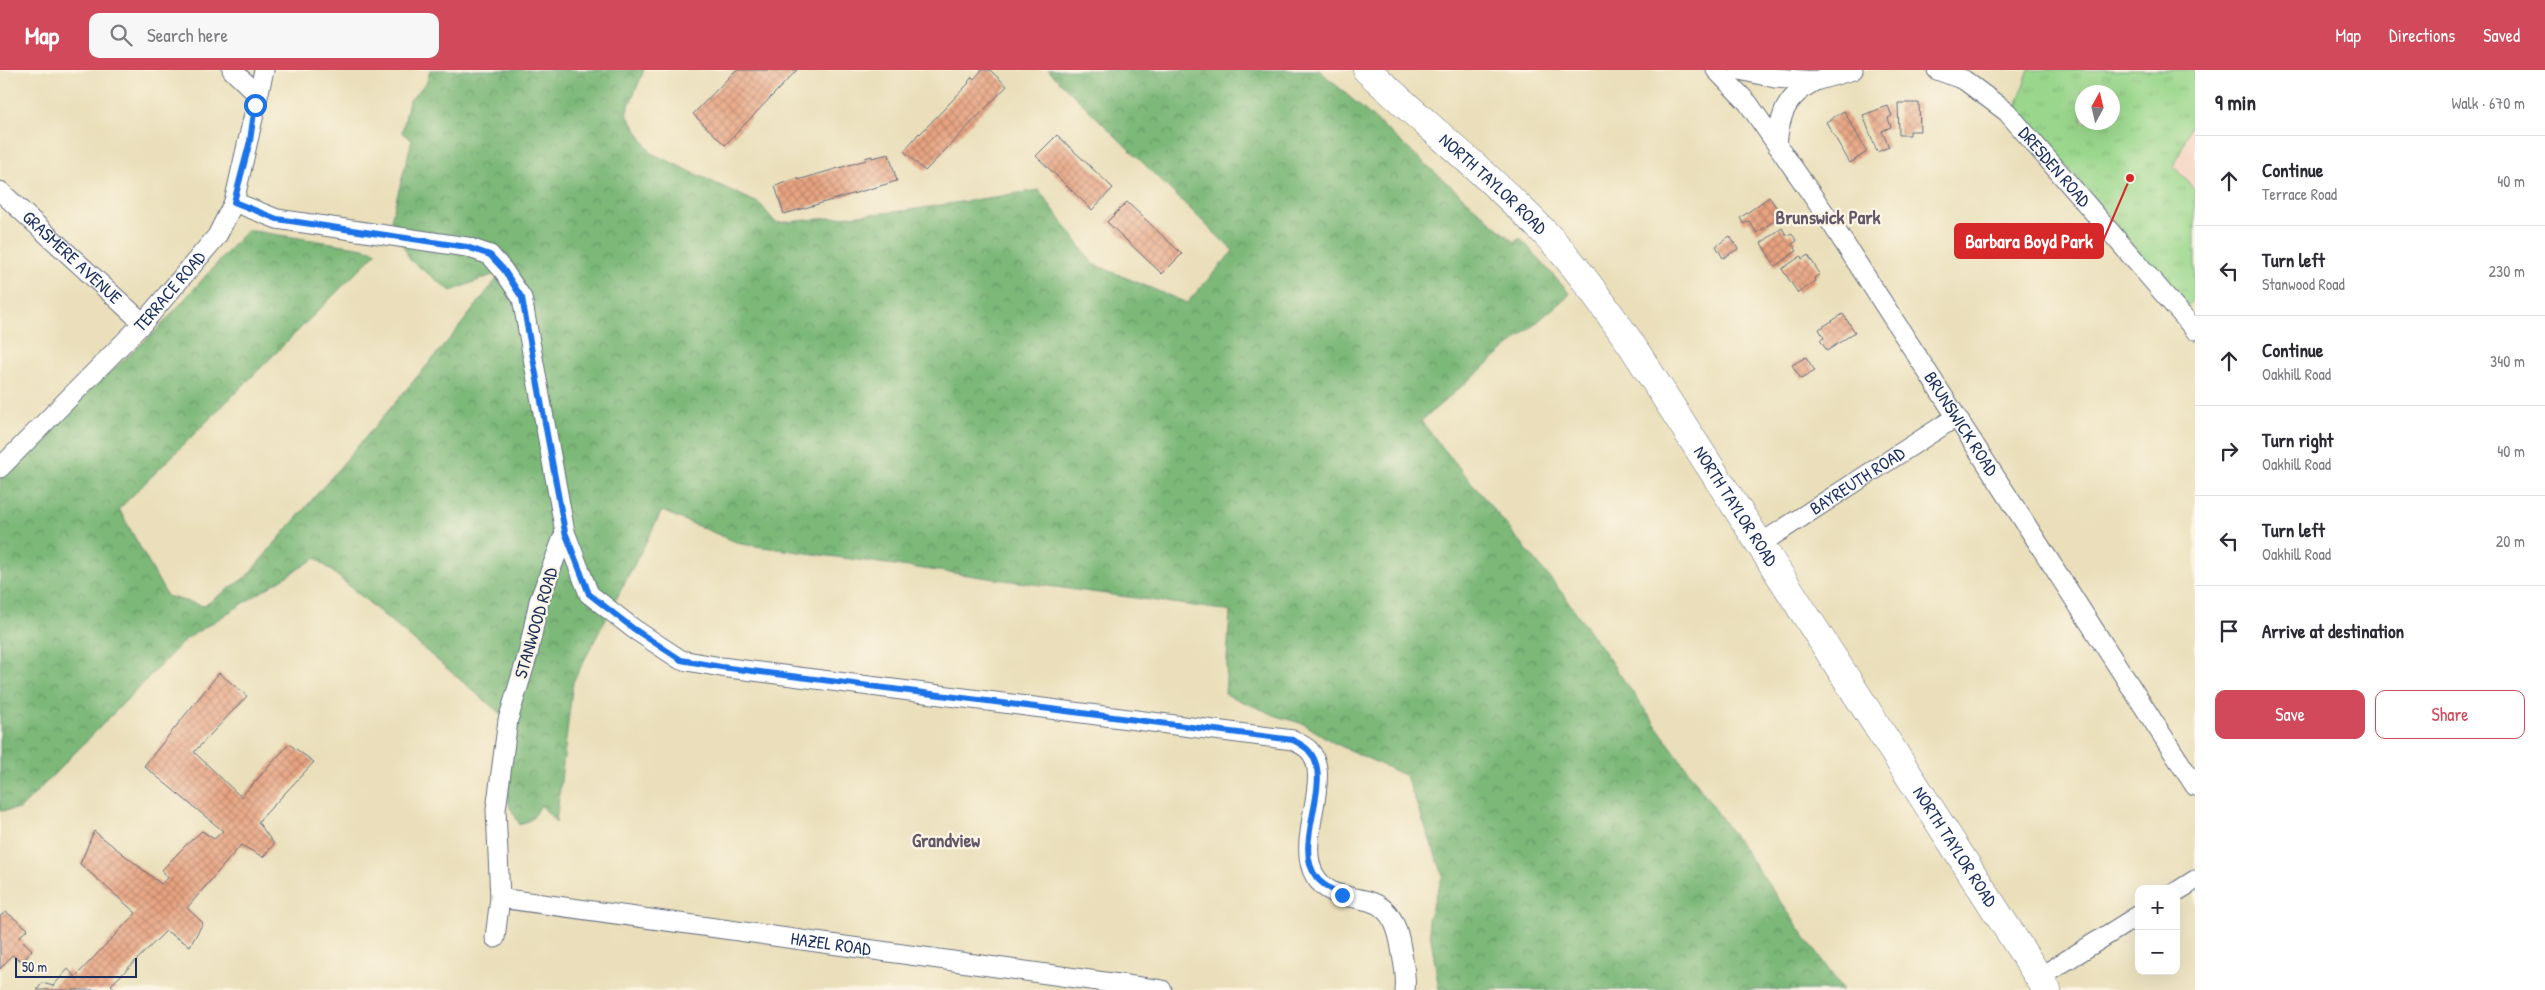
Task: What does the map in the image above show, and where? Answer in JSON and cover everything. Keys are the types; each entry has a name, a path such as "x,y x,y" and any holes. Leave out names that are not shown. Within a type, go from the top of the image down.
{"street":[{"path":"232,70 257,94"},
{"name":"TERRACE ROAD","path":"0,468 143,323 218,236 234,202 250,141 257,94 264,70"},
{"name":"NORTH TAYLOR ROAD","path":"1367,70 1479,169 1568,258 1631,344 2044,984"},
{"name":"BRUNSWICK ROAD","path":"1716,70 1748,103 1828,218 2195,786"},
{"path":"1740,70 1775,78 1815,81"},
{"path":"1777,145 1779,124 1785,108 1798,91 1815,81 1852,70"},
{"name":"DRESDEN ROAD","path":"1937,70 1964,80 2007,112 2195,330"},
{"name":"GRASMERE AVENUE","path":"0,191 143,323"},
{"path":"234,202 277,219 467,247 490,255 504,270 522,298 565,532 589,594 634,629 681,660 721,667 1293,740 1309,750 1318,767 1308,849 1310,864 1316,877 1327,888 1342,895 1370,900 1380,905 1387,912 1395,925 1399,939 1406,982 1405,990"},
{"name":"BAYREUTH ROAD","path":"1760,544 1956,417"},
{"name":"STANWOOD ROAD","path":"496,938 500,898 496,810 508,720 528,654 539,602 565,532"},
{"path":"2180,889 2195,880"},
{"name":"HAZEL ROAD","path":"500,898 1162,990"},
{"path":"2044,984 2135,918"}],"shaded area":[{"path":"2195,115 2195,189 2174,167"}],"green space":[{"path":"430,70 644,70 626,113 651,153 760,204 776,223 902,211 1039,190 1093,264 1187,303 1233,251 1048,70 1319,70 1514,242 1520,238 1570,294 1421,421 1563,594 1843,990 1439,990 1428,919 1443,875 1406,776 1334,743 1304,724 1279,717 1225,694 1230,611 741,544 662,511 573,682 556,822 541,805 532,819 520,825 510,807 507,795 508,720 316,558 186,639 20,809 0,811 0,471 157,330 247,230 364,248 377,252 119,509 167,596 204,606 246,577 452,336 503,271 451,291 410,260 391,220 412,140 402,133 409,101 427,82"},
{"path":"2029,70 2195,70 2195,115 2174,167 2195,189 2195,298 2186,307 2016,107"}],"building":[{"path":"736,70 797,70 725,145 693,114"},
{"path":"982,70 990,70 1007,86 925,171 904,151 919,133 969,83 972,77 974,79"},
{"path":"1898,103 1919,103 1920,131 1910,131 1910,135 1899,135"},
{"path":"1888,106 1892,116 1888,118 1891,127 1882,131 1889,147 1877,152 1863,115"},
{"path":"1844,111 1867,152 1850,163 1826,122"},
{"path":"1057,135 1113,188 1092,210 1036,156"},
{"path":"889,154 897,181 784,214 775,186 866,160 865,158 872,156 872,158"},
{"path":"1769,197 1782,215 1757,233 1749,221 1744,224 1740,218"},
{"path":"1127,202 1182,254 1162,274 1107,222"},
{"path":"1782,228 1787,236 1791,233 1797,241 1792,244 1797,251 1775,266 1761,243"},
{"path":"1730,236 1738,249 1723,258 1716,246"},
{"path":"1808,255 1820,274 1814,278 1816,281 1798,293 1782,269 1801,256 1802,259"},
{"path":"1843,314 1855,332 1827,351 1820,340 1824,338 1819,329"},
{"path":"1806,357 1815,371 1801,379 1792,365"},
{"path":"219,673 247,696 194,752 241,797 289,744 314,762 258,822 274,844 263,857 241,845 187,908 203,923 190,946 166,931 111,985 118,990 37,990 42,983 53,986 68,969 75,977 136,913 80,864 94,831 161,884 168,878 162,870 202,831 214,839 223,831 144,766"},
{"path":"6,912 28,929 19,937 32,950 23,962 12,955 0,969 0,916"}],"place":[{"name":"Barbara Boyd Park","path":"2130,178"}],"district":[{"name":"Brunswick Park","path":"1828,217"},
{"name":"Grandview","path":"946,840"}],"route":[{"path":"255,105 250,141 234,202 277,219 467,247 490,255 504,270 522,298 565,532 589,594 634,629 681,660 721,667 1293,740 1309,750 1318,767 1308,849 1310,864 1316,877 1327,888 1342,895"}]}
